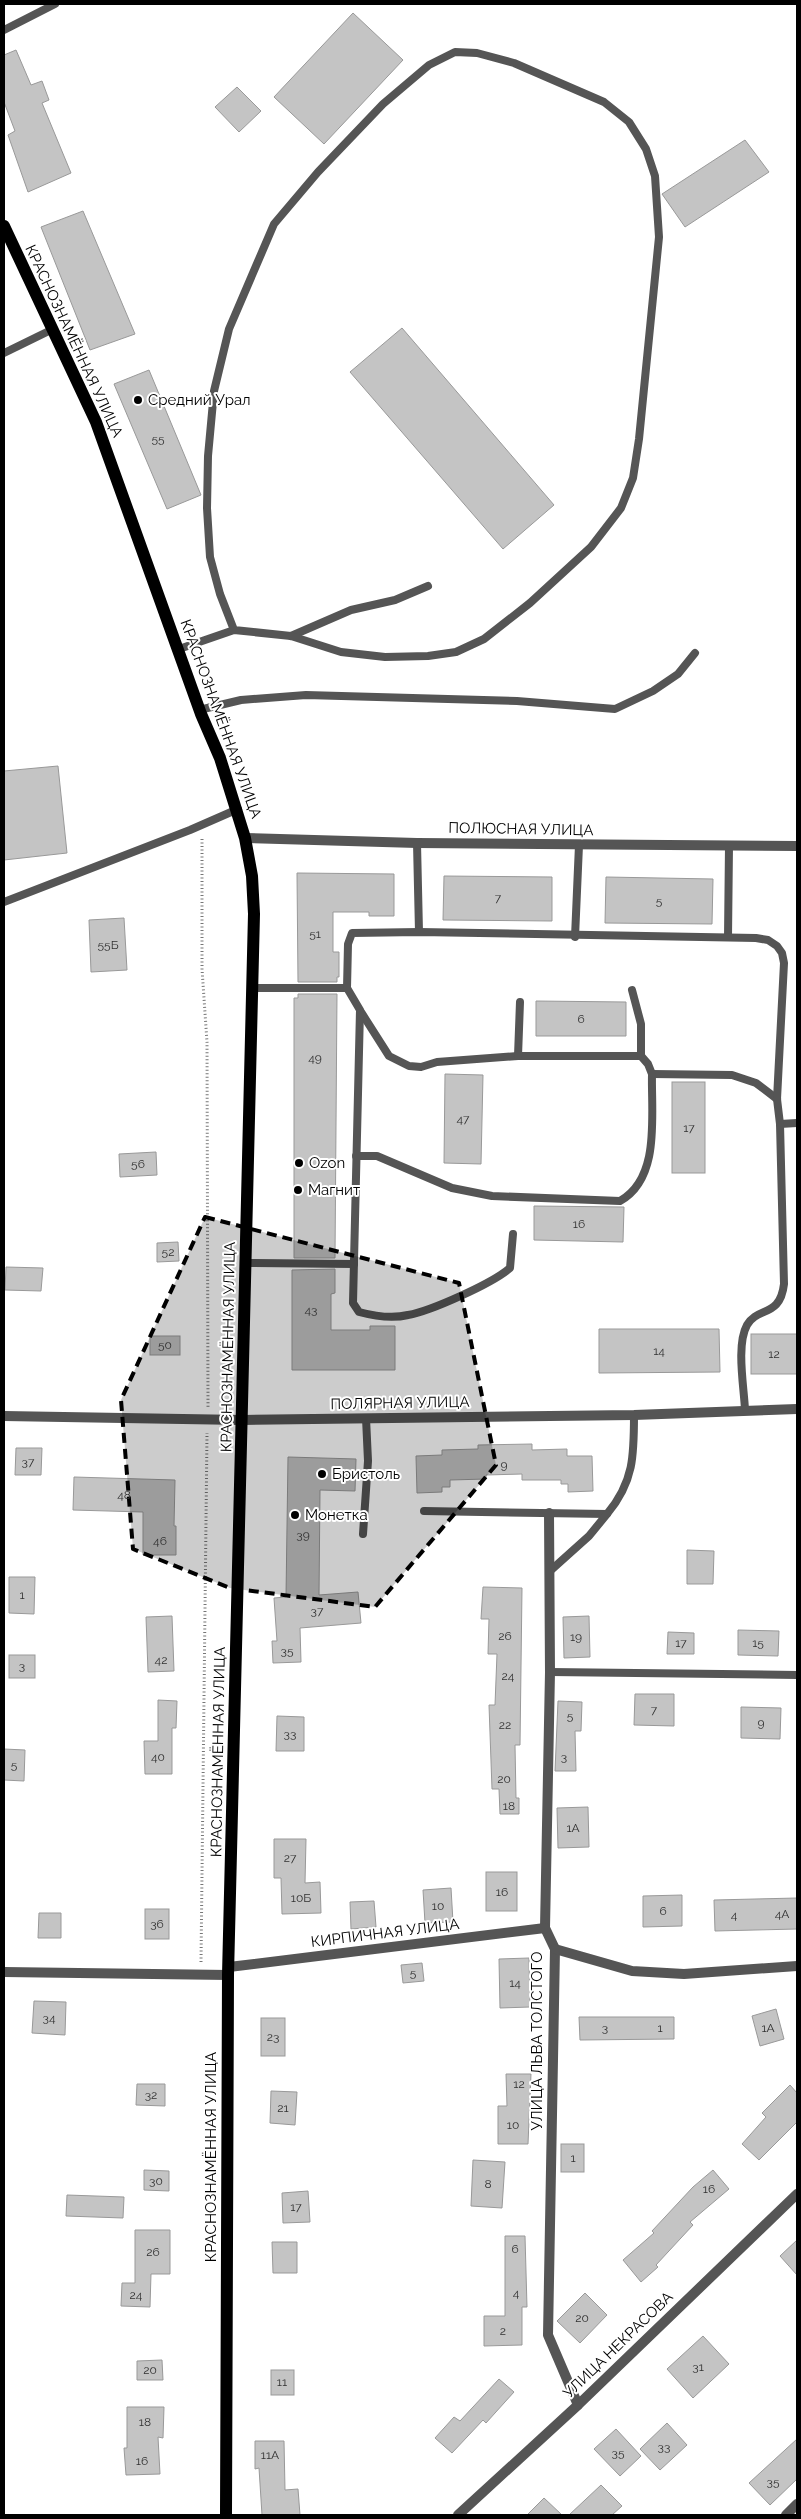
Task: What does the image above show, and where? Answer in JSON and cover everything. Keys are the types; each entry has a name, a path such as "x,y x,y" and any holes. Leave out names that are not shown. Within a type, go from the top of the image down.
{"main road":[{"name":"КРАСНОЗНАМЁННАЯ УЛИЦА","path":"4,226 51,330 96,422 200,710 238,808 245,838 254,914 229,1971 226,2515"}],"street":[{"name":"ПОЛЮСНАЯ УЛИЦА","path":"245,838 417,843 797,846"},
{"name":"ПОЛЯРНАЯ УЛИЦА","path":"4,1416 242,1420 634,1414 797,1409"},
{"name":"УЛИЦА ЛЬВА ТОЛСТОГО","path":"549,1514 550,1672 545,1928 555,1949 548,2335 578,2405"},
{"name":"КИРПИЧНАЯ УЛИЦА","path":"4,1972 201,1975 545,1928"},
{"path":"555,1949 589,1960 641,1971 684,1974 797,1966"},
{"name":"УЛИЦА НЕКРАСОВА","path":"458,2515 578,2405 797,2194"},
{"path":"786,2515 797,2504"}],"lane":[{"path":"4,30 55,4"},
{"path":"179,649 234,630 291,636 341,652 384,657 428,656 456,652 484,639 530,603 590,547 621,508 632,478 639,438 659,238 655,176 646,149 629,122 604,102 514,62 478,53 455,52 429,65 383,104 318,172 274,224 254,265 229,329 213,400 208,456 207,508 210,557 220,594 234,630"},
{"path":"4,353 51,330"},
{"path":"291,636 351,610 395,600 428,586"},
{"path":"200,710 242,700 306,695 517,701 615,709 653,691 678,674 695,653"},
{"path":"4,902 202,825 238,808"},
{"path":"417,843 418,932"},
{"path":"575,936 578,845"},
{"path":"728,937 729,846"},
{"path":"641,1056 518,1056 437,1062 421,1067 409,1066 389,1056 347,988 348,944 352,933 418,932 728,937 768,940 782,953 784,963 777,1099 780,1124 782,1295 778,1303 748,1323 742,1337 745,1410"},
{"path":"253,988 347,988"},
{"path":"356,1156 377,1156 452,1188 492,1196 620,1200 630,1195 638,1186 645,1173 651,1144 652,1074 648,1064 641,1056 640,1024 632,990"},
{"path":"518,1056 520,1002"},
{"path":"360,1010 353,1303 359,1312 374,1316 408,1316 502,1275 510,1268 513,1234"},
{"path":"652,1074 732,1075 756,1083 777,1099"},
{"path":"780,1124 797,1123"},
{"path":"246,1263 354,1264"},
{"path":"550,1571 589,1536 623,1492 632,1470 634,1414"},
{"path":"363,1534 368,1461 366,1418"},
{"path":"424,1511 607,1514"},
{"path":"550,1672 797,1675"}],"path":[{"path":"201,1975 207,1419 207,1042 202,969 202,825"}],"highlighted area":[{"path":"205,1217 459,1283 496,1465 375,1607 230,1588 133,1549 121,1400"}],"building":[{"path":"353,13 403,60 324,144 274,97"},
{"path":"16,50 31,85 42,81 49,100 42,103 71,173 28,192 8,135 15,131 4,102 4,55"},
{"path":"237,87 261,111 239,132 215,107"},
{"path":"745,140 769,172 685,227 662,194"},
{"path":"83,211 135,334 90,350 41,227"},
{"path":"402,328 554,505 503,549 350,372"},
{"path":"149,370 201,495 167,509 114,384"},
{"path":"58,766 67,853 4,860 4,771"},
{"path":"297,873 394,874 394,916 369,916 369,912 333,912 333,952 339,952 339,977 337,977 337,982 298,982"},
{"path":"444,876 552,877 552,921 443,920"},
{"path":"606,877 713,879 712,924 605,923"},
{"path":"124,918 127,970 91,972 89,920"},
{"path":"298,994 337,994 335,1258 294,1258 294,998 298,998"},
{"path":"536,1001 626,1002 626,1036 536,1036"},
{"path":"445,1074 483,1075 481,1164 444,1163"},
{"path":"672,1082 705,1082 705,1173 672,1173"},
{"path":"156,1152 157,1175 120,1177 119,1154"},
{"path":"534,1206 624,1207 623,1242 534,1240"},
{"path":"178,1242 179,1261 157,1262 157,1243"},
{"path":"6,1267 43,1268 41,1291 5,1290"},
{"path":"335,1269 335,1293 331,1294 331,1330 370,1330 370,1326 395,1326 395,1370 292,1370 292,1270"},
{"path":"599,1329 719,1329 720,1372 599,1373"},
{"path":"751,1334 797,1334 797,1374 751,1374"},
{"path":"150,1336 180,1336 180,1355 150,1355"},
{"path":"532,1444 532,1450 567,1449 567,1456 592,1456 593,1491 568,1492 568,1484 561,1484 561,1480 522,1480 522,1474 486,1475 486,1479 450,1480 450,1487 442,1487 442,1492 417,1493 416,1456 442,1455 442,1450 478,1449 478,1445"},
{"path":"16,1448 42,1448 41,1475 15,1475"},
{"path":"288,1457 356,1459 355,1491 320,1490 319,1595 358,1592 361,1623 300,1628 301,1662 273,1663 272,1641 277,1641 274,1598 286,1597"},
{"path":"74,1477 175,1480 174,1526 176,1526 176,1555 143,1555 143,1512 73,1510"},
{"path":"687,1550 714,1551 713,1584 687,1584"},
{"path":"9,1577 35,1577 34,1614 9,1613"},
{"path":"483,1587 522,1588 520,1745 515,1745 516,1798 519,1798 519,1814 500,1814 499,1789 492,1789 489,1705 495,1705 497,1654 488,1654 489,1619 481,1619"},
{"path":"172,1616 174,1671 148,1672 146,1617"},
{"path":"589,1616 590,1657 564,1658 563,1617"},
{"path":"738,1630 779,1631 778,1656 738,1655"},
{"path":"668,1632 694,1633 694,1654 667,1654"},
{"path":"9,1655 35,1655 35,1678 9,1678"},
{"path":"635,1694 674,1694 674,1726 634,1725"},
{"path":"158,1700 177,1701 176,1728 172,1728 172,1774 145,1774 144,1741 158,1741"},
{"path":"558,1701 582,1702 581,1731 575,1731 576,1771 555,1771"},
{"path":"741,1707 781,1708 780,1739 741,1738"},
{"path":"277,1716 304,1717 304,1751 276,1751"},
{"path":"4,1749 25,1750 24,1781 4,1780"},
{"path":"588,1807 589,1847 558,1848 557,1808"},
{"path":"274,1839 306,1839 305,1883 320,1882 321,1913 282,1914 281,1878 274,1878"},
{"path":"486,1872 517,1872 517,1911 486,1911"},
{"path":"451,1888 453,1922 425,1923 423,1890"},
{"path":"682,1895 682,1926 643,1927 643,1896"},
{"path":"797,1898 797,1929 715,1931 714,1900"},
{"path":"374,1901 376,1927 351,1929 350,1902"},
{"path":"145,1909 169,1909 169,1939 145,1939"},
{"path":"39,1913 61,1913 61,1938 38,1938"},
{"path":"529,1958 530,2007 500,2008 499,1959"},
{"path":"422,1963 424,1981 403,1983 401,1965"},
{"path":"34,2001 66,2002 65,2035 32,2033"},
{"path":"776,2009 784,2039 760,2046 752,2016"},
{"path":"579,2017 674,2017 674,2039 580,2040"},
{"path":"261,2018 285,2018 285,2056 261,2056"},
{"path":"506,2074 531,2074 528,2144 498,2144 498,2106 507,2106"},
{"path":"137,2084 165,2084 165,2106 136,2105"},
{"path":"790,2085 797,2093 797,2122 759,2160 742,2144 766,2117 762,2113"},
{"path":"271,2091 297,2092 295,2125 270,2123"},
{"path":"561,2144 584,2144 584,2172 561,2172"},
{"path":"473,2160 505,2162 502,2208 471,2206"},
{"path":"144,2170 169,2171 169,2191 144,2190"},
{"path":"713,2170 729,2189 690,2222 693,2225 656,2265 658,2267 641,2282 623,2260 654,2233 652,2231 693,2187"},
{"path":"308,2191 310,2222 283,2223 282,2193"},
{"path":"67,2195 124,2197 123,2218 66,2216"},
{"path":"135,2230 170,2230 170,2274 151,2274 150,2307 121,2306 122,2283 135,2283"},
{"path":"505,2236 525,2236 527,2307 522,2307 522,2345 484,2346 484,2316 505,2316"},
{"path":"797,2240 797,2275 780,2256"},
{"path":"272,2242 297,2242 297,2273 273,2273"},
{"path":"585,2293 607,2315 580,2343 557,2321"},
{"path":"703,2336 729,2364 693,2398 667,2369"},
{"path":"162,2360 163,2380 137,2380 137,2361"},
{"path":"271,2370 294,2370 294,2395 271,2395"},
{"path":"499,2379 514,2392 486,2423 483,2420 452,2453 435,2438 454,2417 460,2421"},
{"path":"127,2407 164,2407 163,2438 158,2437 160,2474 126,2475 124,2448 127,2448"},
{"path":"667,2423 687,2445 660,2470 640,2449"},
{"path":"616,2429 641,2456 620,2476 594,2449"},
{"path":"797,2439 797,2479 770,2505 749,2483"},
{"path":"255,2441 284,2441 285,2490 298,2489 300,2515 262,2515 259,2468 255,2469"},
{"path":"601,2485 622,2506 612,2515 569,2515"},
{"path":"544,2498 562,2515 527,2515"}],"place":[{"name":"Средний Урал","path":"138,400"},
{"name":"Ozon","path":"299,1163"},
{"name":"Магнит","path":"298,1190"},
{"name":"Бристоль","path":"322,1474"},
{"name":"Монетка","path":"295,1515"}]}
